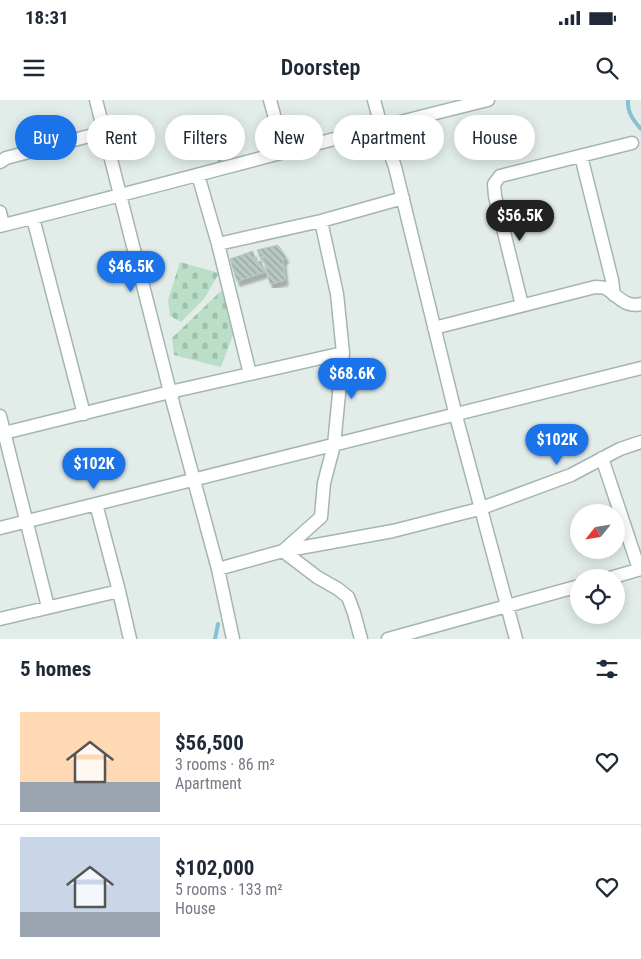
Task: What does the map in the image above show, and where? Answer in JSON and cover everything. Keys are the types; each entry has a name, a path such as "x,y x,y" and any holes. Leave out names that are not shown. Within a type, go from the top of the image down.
{"street":[{"path":"96,100 100,115"},
{"path":"270,100 274,115"},
{"path":"374,100 378,115"},
{"path":"426,115 488,100"},
{"path":"0,162 6,158 87,137"},
{"path":"522,304 494,196 494,184 500,176 632,142"},
{"path":"581,156 612,280 614,295"},
{"path":"111,160 170,392 195,479 234,639"},
{"path":"0,212 1,226 255,160"},
{"path":"393,160 456,416 516,639"},
{"path":"198,175 218,244 250,374"},
{"path":"218,244 321,221 403,198"},
{"path":"33,218 84,414"},
{"path":"283,551 322,518 324,483 334,445 343,353 337,294 321,221"},
{"path":"434,328 522,304 595,287 606,288 620,301 634,306 641,304"},
{"path":"4,433 170,392 343,353"},
{"path":"0,528 456,416 641,368"},
{"path":"0,416 48,607"},
{"path":"218,569 283,551 393,531 480,509 571,475 620,449 641,442"},
{"path":"602,458 640,569 625,574"},
{"path":"96,504 120,591 130,639"},
{"path":"283,551 317,577 348,597 360,639"},
{"path":"388,639 570,588"},
{"path":"0,619 120,591"}],"green space":[{"path":"180,262 219,273 204,299 181,322 170,316 168,300"},
{"path":"225,287 236,327 221,367 174,355 172,338"}],"building":[{"path":"278,245 286,257 283,260 285,280 270,284 263,256 260,257 257,250"},
{"path":"253,251 256,263 261,261 265,272 237,281 230,259"}],"waterway":[{"path":"628,100 631,116 641,129"},
{"path":"215,639 218,624"}]}
